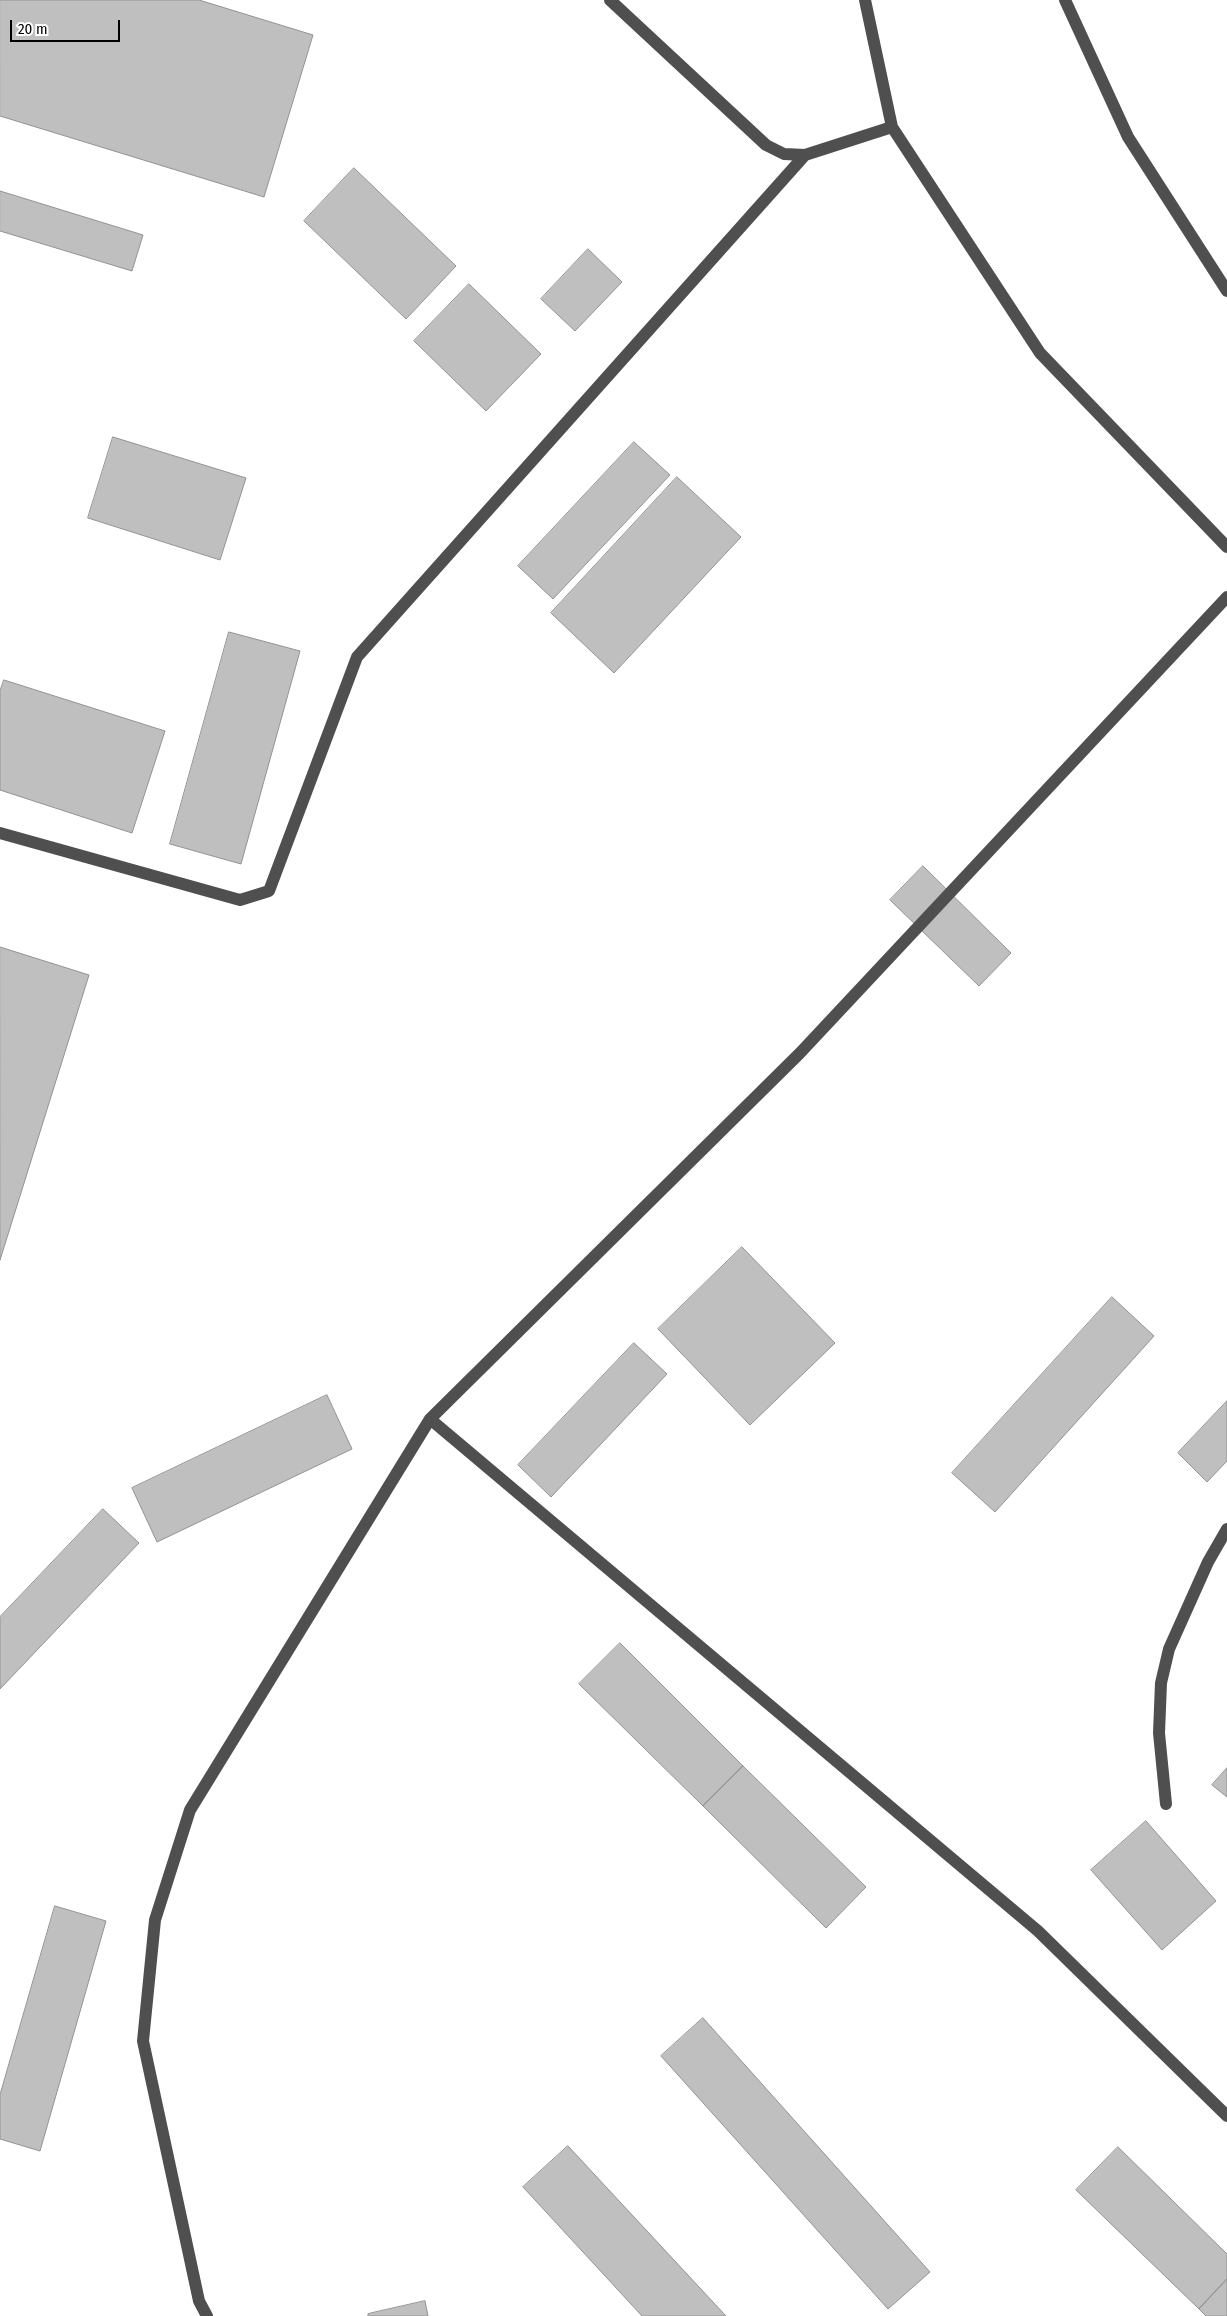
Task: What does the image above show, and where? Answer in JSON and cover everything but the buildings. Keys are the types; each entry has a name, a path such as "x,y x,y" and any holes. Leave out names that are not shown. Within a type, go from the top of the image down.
{"street":[{"path":"610,0 766,145 784,154 805,155 892,127"},
{"path":"865,0 892,127 1040,352 1227,547"},
{"path":"1065,0 1128,137 1227,291"},
{"path":"0,833 240,900 269,891 357,657 805,155"},
{"path":"207,2316 199,2301 143,2041 155,1920 190,1810 430,1419 800,1053 1227,597"},
{"path":"430,1419 1038,1931 1227,2116"},
{"path":"1166,1804 1159,1733 1161,1683 1169,1649 1208,1562 1227,1529"}]}
